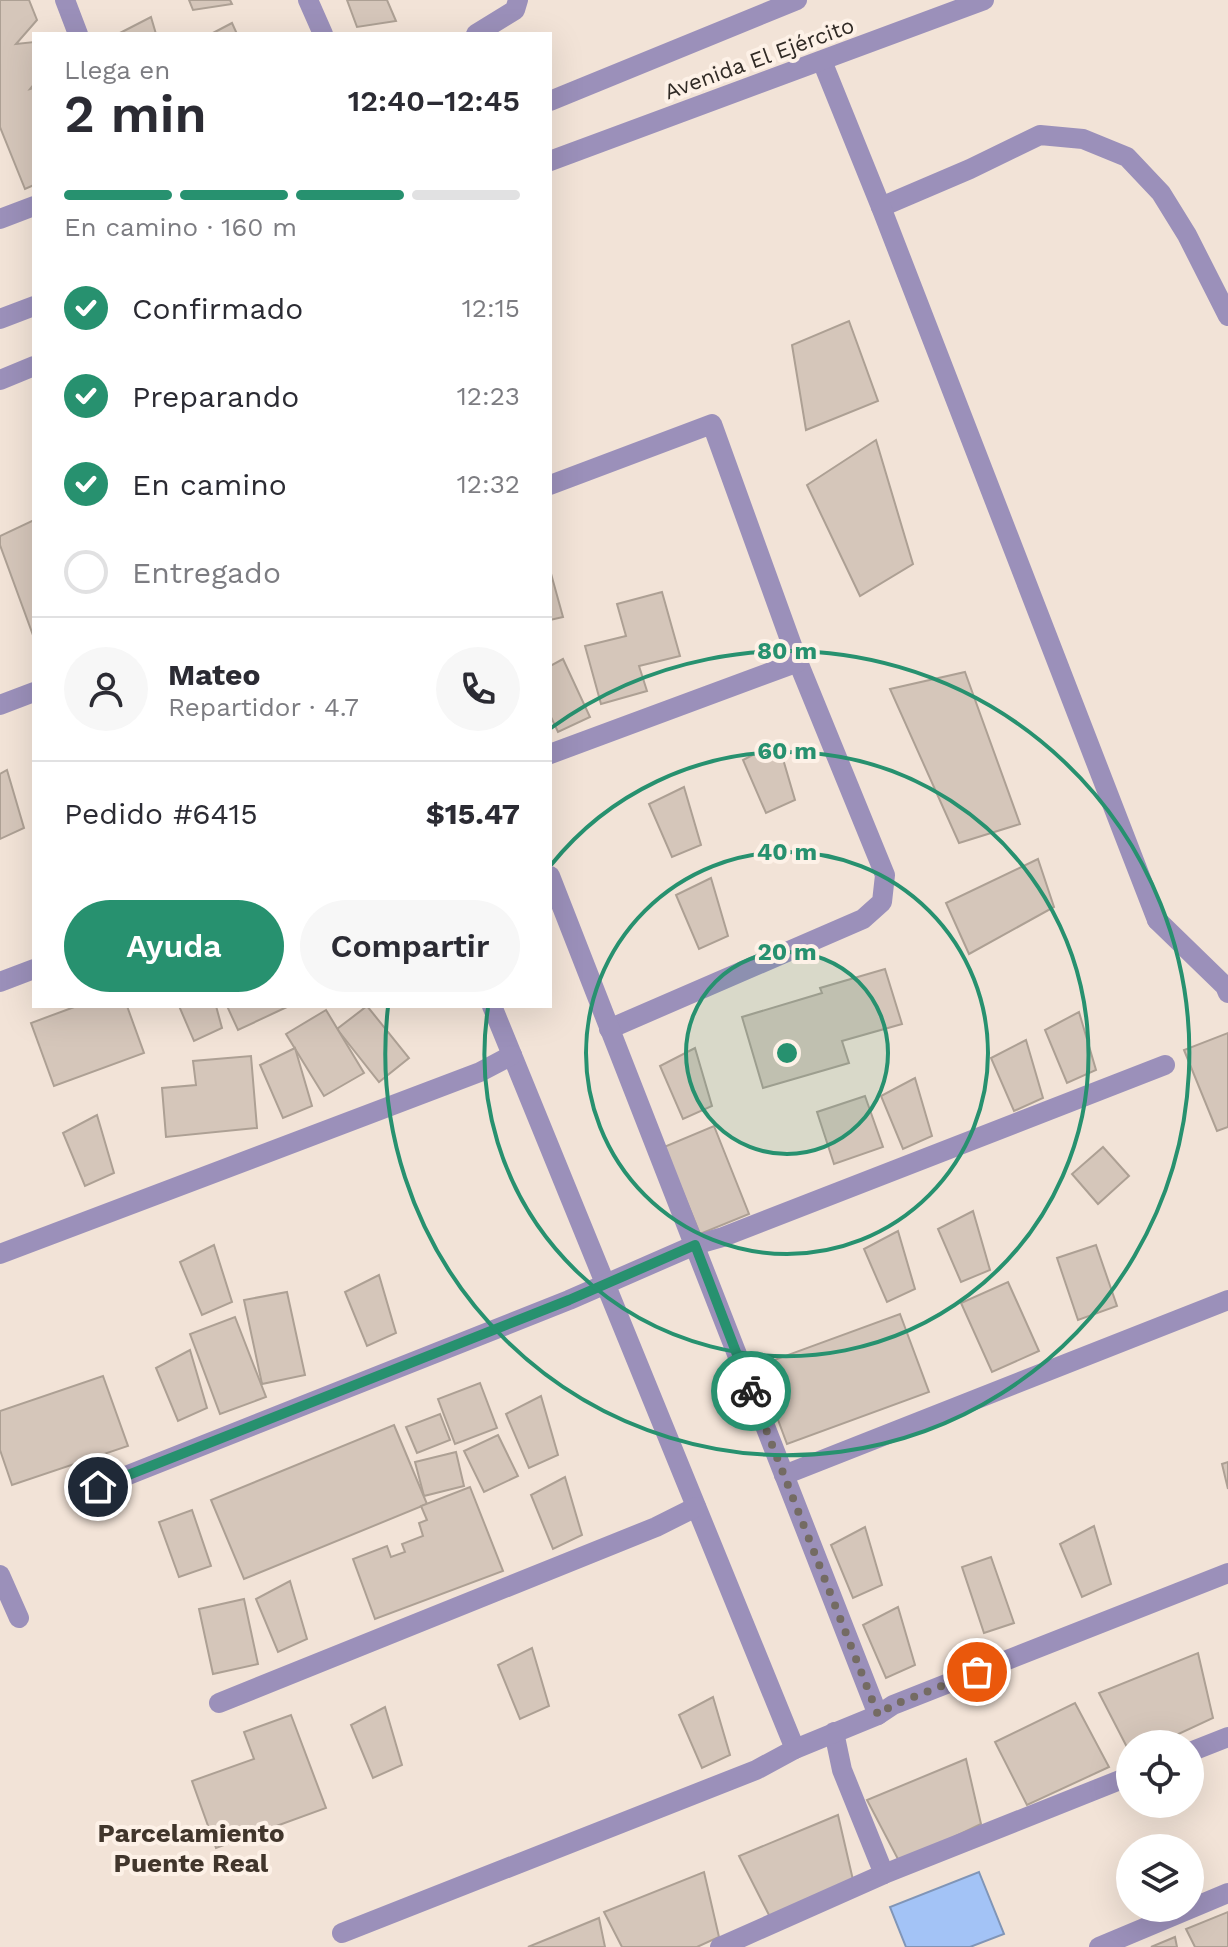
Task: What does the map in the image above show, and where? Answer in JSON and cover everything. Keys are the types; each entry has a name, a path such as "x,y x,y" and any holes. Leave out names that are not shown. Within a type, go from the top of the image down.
{"street":[{"path":"65,0 77,32"},
{"path":"308,0 322,32"},
{"path":"479,32 515,10 518,0"},
{"name":"Avenida El Ejército","path":"552,100 797,0"},
{"name":"Avenida El Ejército","path":"552,160 984,0"},
{"path":"822,61 1157,920 1227,987"},
{"path":"881,207 1040,135 1083,139 1127,157 1161,193 1187,235 1228,316"},
{"path":"0,219 32,207"},
{"path":"0,319 32,307"},
{"path":"0,380 32,367"},
{"path":"552,484 712,424 798,662 885,875 882,902 863,919 609,1029"},
{"path":"552,753 798,662"},
{"path":"0,705 32,693"},
{"path":"552,881 878,1715"},
{"path":"0,982 32,970"},
{"path":"493,1008 795,1749"},
{"path":"0,1254 480,1072 512,1055"},
{"path":"98,1487 569,1300 695,1245 1165,1065"},
{"path":"784,1475 1228,1300"},
{"path":"219,1703 656,1527 696,1507"},
{"path":"342,1933 756,1770 795,1749 878,1715 893,1705 1228,1573"},
{"path":"0,1575 19,1618"},
{"path":"834,1732 842,1770 884,1874"},
{"path":"1204,1746 1228,1737"},
{"path":"720,1947 884,1874 1116,1782"},
{"path":"1099,1947 1228,1893"}],"water":[{"path":"979,1872 1004,1934 970,1947 906,1947 890,1907"}],"building":[{"path":"0,0 29,0 37,20 16,44 32,42 32,186 25,189 0,127"},
{"path":"189,0 230,0 232,4 193,10"},
{"path":"347,0 387,0 396,21 357,27"},
{"path":"151,17 155,32 122,32"},
{"path":"232,23 236,32 215,32"},
{"path":"849,321 878,401 806,430 792,345"},
{"path":"876,440 913,564 860,596 807,485"},
{"path":"32,521 32,633 0,545 0,536"},
{"path":"552,577 563,617 552,620"},
{"path":"662,592 680,656 639,666 647,691 601,704 585,646 626,636 617,604"},
{"path":"563,659 590,717 558,732 552,719 552,665"},
{"path":"965,672 1020,824 959,843 890,689"},
{"path":"778,742 795,800 766,813 743,760"},
{"path":"7,770 24,828 0,839 0,774"},
{"path":"684,787 701,845 672,857 649,804"},
{"path":"1038,859 1054,907 969,954 946,903"},
{"path":"711,878 728,936 699,949 676,895"},
{"path":"885,969 902,1024 842,1041 849,1063 763,1088 742,1017 822,993 820,988"},
{"path":"72,1008 128,1008 144,1053 54,1086 31,1023"},
{"path":"180,1008 217,1008 222,1028 194,1041"},
{"path":"228,1008 285,1008 238,1030"},
{"path":"369,1008 409,1058 379,1082 337,1029"},
{"path":"326,1010 364,1073 324,1096 286,1034"},
{"path":"1079,1012 1096,1070 1067,1083 1045,1030"},
{"path":"1228,1033 1228,1127 1217,1131 1184,1050"},
{"path":"1026,1040 1043,1098 1014,1111 991,1058"},
{"path":"295,1048 312,1106 283,1118 260,1065"},
{"path":"695,1048 712,1106 683,1119 660,1066"},
{"path":"251,1056 257,1128 166,1137 162,1088 196,1085 193,1061"},
{"path":"915,1078 932,1136 903,1149 881,1096"},
{"path":"865,1096 883,1147 834,1164 817,1112"},
{"path":"97,1115 114,1173 85,1186 63,1133"},
{"path":"714,1126 749,1214 700,1234 664,1147"},
{"path":"1103,1147 1129,1176 1098,1204 1072,1174"},
{"path":"973,1211 990,1270 961,1282 938,1229"},
{"path":"898,1231 915,1289 887,1302 864,1249"},
{"path":"214,1245 232,1302 202,1315 180,1262"},
{"path":"1096,1245 1117,1306 1078,1320 1057,1258"},
{"path":"379,1275 396,1333 367,1346 345,1292"},
{"path":"1008,1282 1039,1351 992,1372 961,1303"},
{"path":"287,1292 305,1375 262,1384 244,1300"},
{"path":"900,1314 929,1392 787,1444 758,1366"},
{"path":"235,1317 266,1397 220,1414 190,1334"},
{"path":"190,1350 207,1408 178,1421 156,1368"},
{"path":"103,1376 128,1446 12,1485 0,1450 0,1411"},
{"path":"480,1383 497,1428 455,1444 438,1399"},
{"path":"541,1396 558,1455 529,1468 506,1414"},
{"path":"440,1414 450,1440 417,1453 406,1427"},
{"path":"394,1425 427,1504 244,1579 211,1500"},
{"path":"498,1435 518,1476 484,1492 464,1451"},
{"path":"456,1452 464,1486 424,1496 415,1462"},
{"path":"1228,1462 1228,1489 1222,1464"},
{"path":"565,1477 582,1535 553,1549 531,1495"},
{"path":"470,1487 503,1571 375,1619 353,1559 387,1546 391,1557 405,1552 402,1544 423,1536 419,1523 427,1520 421,1506"},
{"path":"192,1510 211,1566 179,1577 159,1522"},
{"path":"1094,1526 1111,1584 1082,1597 1060,1544"},
{"path":"865,1527 882,1585 853,1598 831,1545"},
{"path":"991,1557 1014,1623 984,1633 962,1567"},
{"path":"290,1581 307,1639 278,1652 256,1599"},
{"path":"244,1599 258,1664 213,1674 199,1609"},
{"path":"898,1607 915,1665 886,1678 863,1625"},
{"path":"532,1648 549,1706 520,1719 498,1665"},
{"path":"1198,1653 1213,1718 1187,1730 1118,1730 1099,1693"},
{"path":"713,1697 730,1755 702,1768 679,1715"},
{"path":"1075,1703 1109,1767 1027,1805 995,1742"},
{"path":"385,1707 402,1765 373,1778 351,1725"},
{"path":"291,1715 326,1808 216,1848 192,1781 254,1759 244,1732"},
{"path":"966,1759 981,1824 900,1863 867,1800"},
{"path":"838,1815 853,1880 771,1919 739,1856"},
{"path":"704,1872 719,1937 697,1947 622,1947 604,1912"},
{"path":"1228,1912 1228,1947 1195,1947 1186,1929"},
{"path":"599,1918 605,1947 528,1947"},
{"path":"1175,1937 1177,1947 1151,1947"}],"way so far":[{"path":"751,1391 878,1715 893,1705 977,1672"}],"district":[{"name":"Parcelamiento Puente Real","path":"191,1848"}],"route":[{"path":"98,1487 569,1300 695,1245 751,1391"}]}
